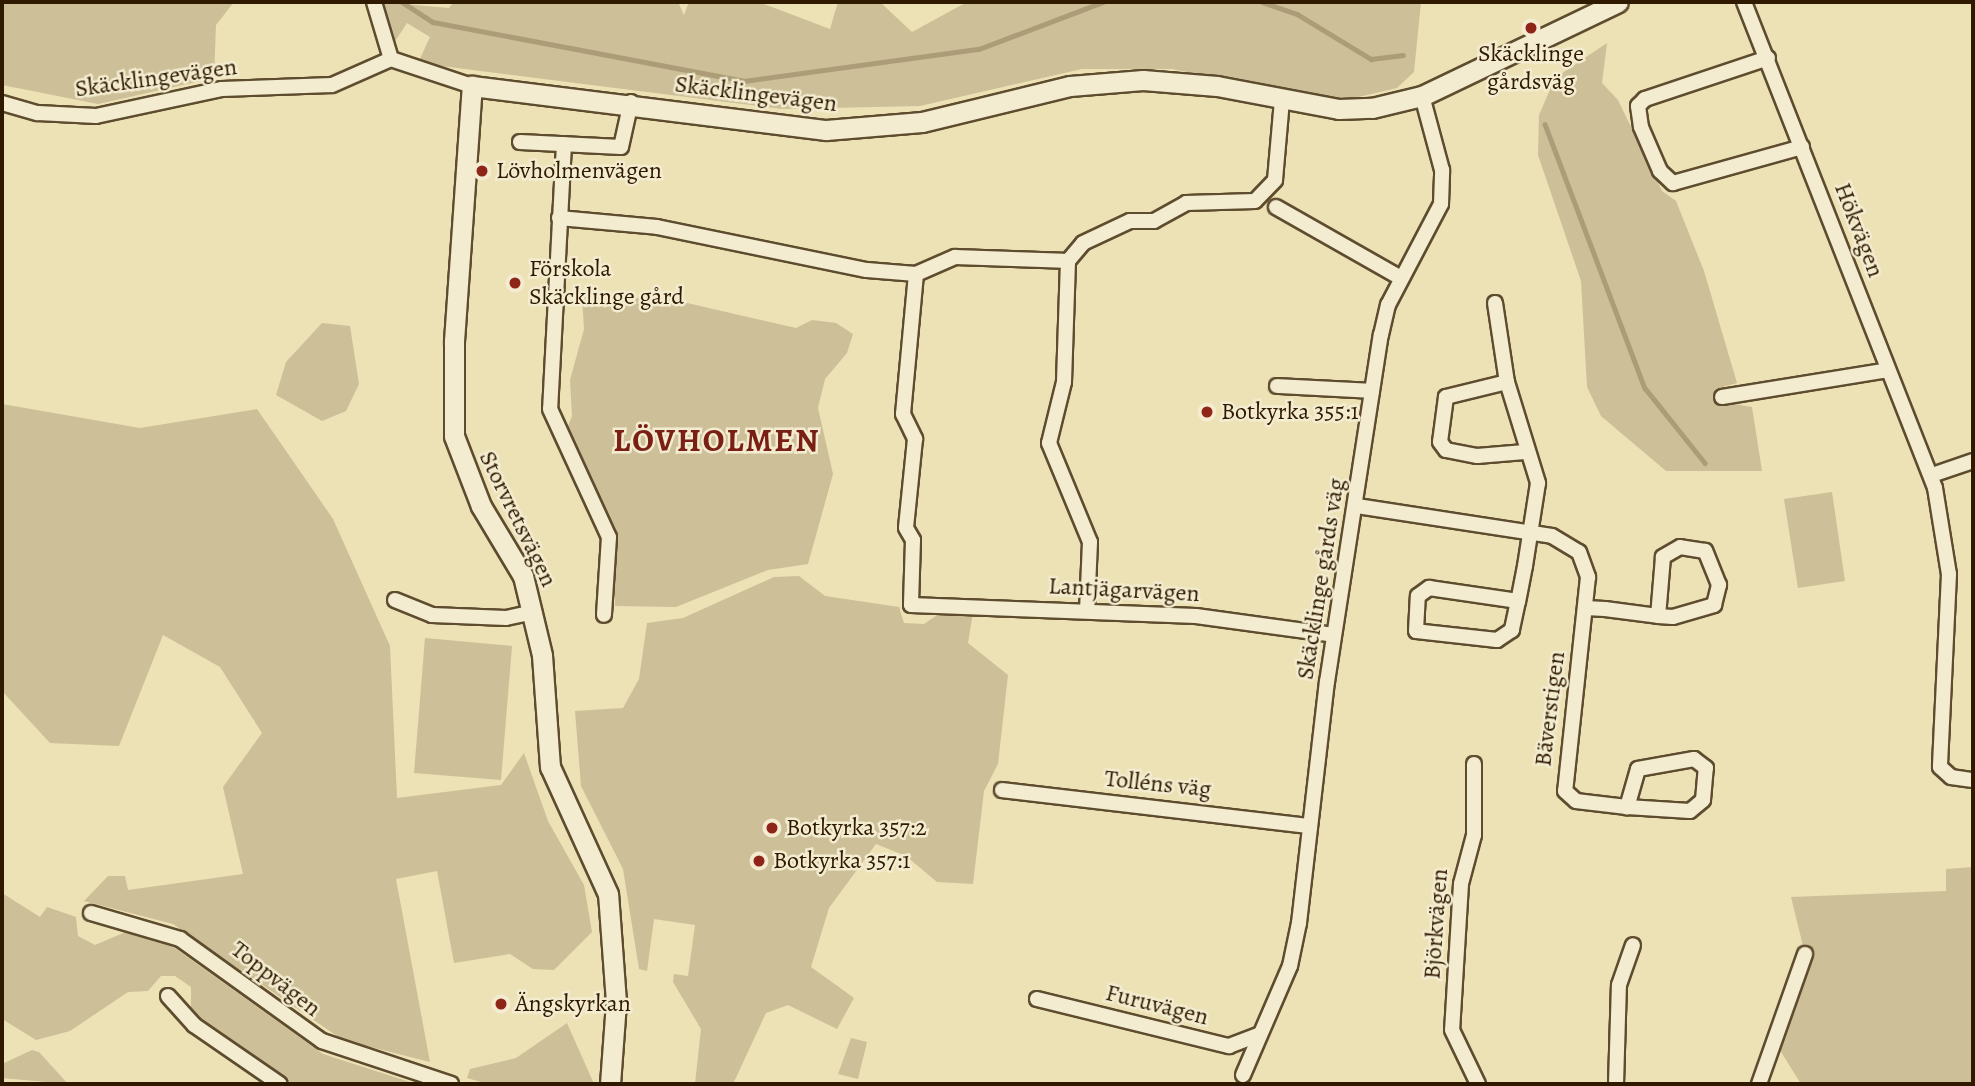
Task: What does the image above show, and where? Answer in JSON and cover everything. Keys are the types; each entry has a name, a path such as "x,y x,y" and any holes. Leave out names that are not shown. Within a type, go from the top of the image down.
{"street":[{"path":"374,2 391,59"},
{"name":"Skäcklingevägen","path":"2,103 38,113 96,116 222,89 332,85 391,59 472,86 631,102 826,130 922,122 1107,82 1182,82 1339,109 1422,96 1618,2"},
{"name":"Hökvägen","path":"1744,2 1888,370 1932,475 1949,574 1940,767 1951,776 1973,780"},
{"path":"1768,58 1645,99 1638,106 1641,127 1660,171 1673,183 1802,148"},
{"name":"Storvretsvägen","path":"472,86 453,350 454,436 470,483 523,576 534,612 550,767 608,894 616,1002 610,1084"},
{"name":"Skäcklinge gårds väg","path":"1243,1075 1295,947 1334,635 1388,305 1438,217 1443,192 1422,96"},
{"path":"1087,611 1090,542 1049,443 1064,382 1068,261 1083,243 1129,221 1154,221 1186,203 1234,204 1263,195 1275,180 1282,100"},
{"path":"520,142 621,147 631,102"},
{"path":"564,144 550,409 609,537 604,615"},
{"path":"1276,207 1401,278"},
{"path":"559,218 657,227 811,261 915,274 956,257 1068,261"},
{"name":"Lantjägarvägen","path":"915,274 903,414 915,439 906,528 913,540 911,605 1196,616 1334,635"},
{"path":"1495,303 1507,383 1524,452 1538,483 1518,601 1512,630 1503,640 1416,631 1418,596 1429,587 1518,601"},
{"path":"1722,397 1888,370"},
{"path":"1507,383 1446,397 1440,442 1446,450 1477,456 1524,452"},
{"path":"1277,386 1372,391"},
{"path":"1932,475 1973,461"},
{"name":"Bäverstigen","path":"1357,506 1562,539 1579,552 1588,577 1563,784 1576,801 1627,807 1697,809 1706,768 1694,759 1638,769 1627,807"},
{"path":"1585,608 1658,615 1682,615 1718,599 1719,584 1705,551 1680,547 1662,557 1658,615"},
{"path":"395,600 432,615 506,618 534,612"},
{"name":"Björkvägen","path":"1474,764 1474,835 1461,884 1452,1030 1478,1084"},
{"name":"Tolléns väg","path":"1002,790 1310,826"},
{"name":"Toppvägen","path":"91,913 180,939 322,1041 434,1082 451,1084"},
{"path":"1616,1084 1619,985 1633,945"},
{"path":"1759,1084 1805,954"},
{"path":"167,996 194,1025 280,1084"},
{"name":"Furuvägen","path":"1037,999 1229,1046 1262,1033"}],"shaded area":[{"path":"2,2 234,2 216,25 214,78 98,104 2,85"},
{"path":"380,2 449,8 454,2 678,2 684,15 689,2 759,2 830,29 838,2 880,2 912,32 967,2 1421,2 1414,72 1397,88 1337,102 1172,69 1082,69 920,106 781,109 418,63 430,37 407,23 392,46"},
{"path":"1607,43 1602,83 1618,100 1662,191 1676,201 1704,271 1737,383 1715,389 1722,402 1752,407 1762,471 1666,471 1601,416 1587,387 1581,281 1538,155 1539,115 1555,78"},
{"path":"582,297 670,299 796,328 812,320 836,323 853,334 847,353 825,379 818,408 833,474 808,564 768,570 676,607 615,606 614,530 563,439 572,416 570,380 584,329"},
{"path":"322,323 350,326 359,384 346,411 322,421 276,395 286,362"},
{"path":"2,404 140,428 257,409 333,519 390,646 397,798 501,785 524,753 548,821 584,885 592,932 554,970 533,969 510,954 454,963 437,871 396,879 430,1062 343,1040 173,924 84,901 108,876 125,876 128,890 243,874 223,787 262,733 220,667 163,635 119,746 50,743 2,691"},
{"path":"1832,492 1845,581 1798,588 1784,499"},
{"path":"799,576 825,596 899,607 904,623 924,624 946,609 973,612 968,643 1008,675 998,764 984,791 973,884 937,882 906,856 876,844 829,908 811,967 854,998 837,1029 788,1005 766,1013 733,1084 695,1084 701,1029 673,982 674,974 688,976 695,925 654,919 647,971 639,969 623,869 581,786 575,711 623,708 639,679 647,623 683,618 774,577"},
{"path":"425,638 512,646 501,780 414,773"},
{"path":"1973,867 1973,1084 1801,1084 1778,1047 1805,954 1791,897 1946,891 1946,869"},
{"path":"2,893 40,917 47,907 76,917 78,936 95,945 128,931 172,946 323,1054 416,1084 293,1084 191,1015 191,987 175,976 161,976 148,991 128,992 70,1031 36,1040 2,1019"},
{"path":"567,1023 594,1084 488,1084 467,1078 470,1069 516,1058"},
{"path":"851,1038 867,1042 858,1079 838,1074"},
{"path":"32,1050 39,1052 68,1084 2,1078 2,1064"}],"waterway":[{"path":"402,2 433,22 744,81 979,49 1103,2"},
{"path":"1262,2 1297,14 1371,59 1403,55"},
{"path":"1545,124 1645,388 1705,463"}],"place":[{"name":"Skäcklinge gårdsväg","path":"1531,28"},
{"name":"Lövholmenvägen","path":"482,171"},
{"name":"Förskola Skäcklinge gård","path":"515,283"},
{"name":"Botkyrka 355:1","path":"1207,412"},
{"name":"Botkyrka 357:2","path":"772,828"},
{"name":"Botkyrka 357:1","path":"759,861"},
{"name":"Ängskyrkan","path":"501,1004"}],"district":[{"name":"LÖVHOLMEN","path":"717,440"}]}
